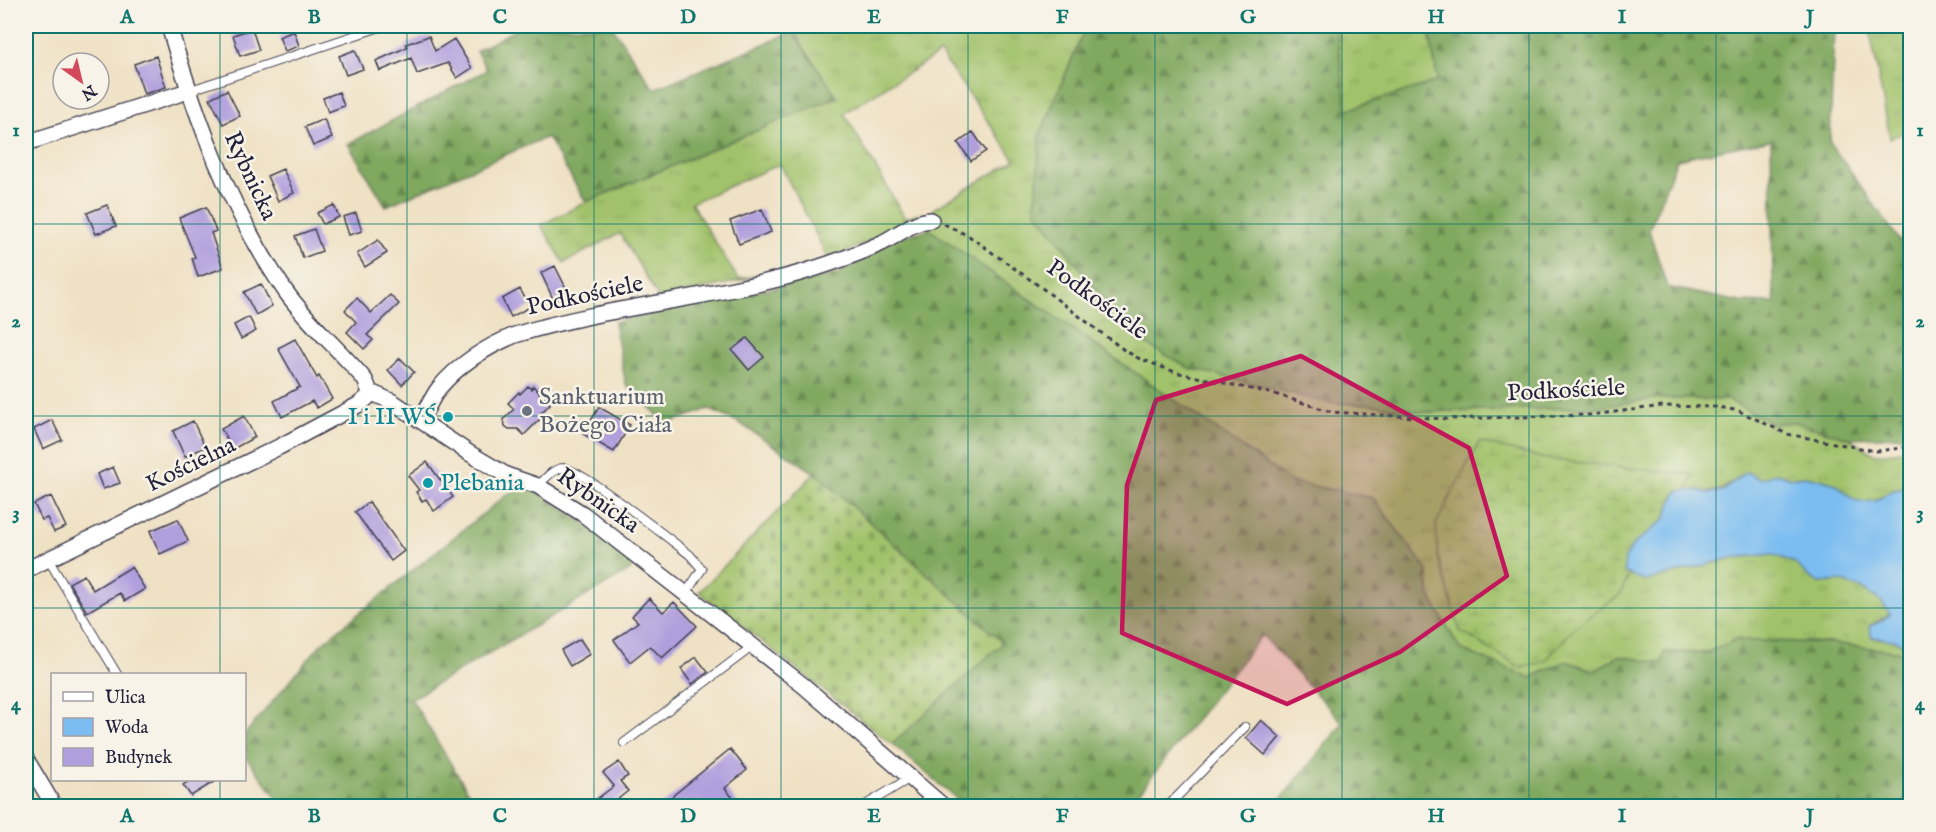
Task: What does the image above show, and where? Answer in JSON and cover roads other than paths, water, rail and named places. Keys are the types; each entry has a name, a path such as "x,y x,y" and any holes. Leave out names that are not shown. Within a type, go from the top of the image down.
{"street":[{"name":"Rybnicka","path":"169,26 188,91 236,203 262,252 287,293 363,377 368,383 370,392 393,402 506,475 538,486 583,514 804,686 944,807"},
{"path":"26,143 188,91"},
{"name":"Podkościele","path":"420,420 438,389 467,361 496,343 515,335 775,280 882,243 917,223 931,220"},
{"name":"Kościelna","path":"26,570 279,447 358,405 367,398 370,392"},
{"path":"26,759 54,807"}],"lane":[{"path":"188,91 383,26"},
{"path":"538,486 556,469 567,467 590,481 699,564 702,569 699,576 686,593"},
{"path":"48,560 116,673"},
{"path":"624,743 753,646"},
{"path":"1168,807 1245,728"},
{"path":"864,807 910,778"}],"water":[{"path":"1746,472 1760,479 1777,473 1791,478 1805,476 1819,479 1836,484 1854,500 1863,502 1875,501 1893,490 1910,488 1910,647 1893,640 1872,637 1869,626 1880,622 1890,614 1881,601 1861,588 1840,581 1819,583 1795,563 1772,554 1731,558 1645,581 1624,572 1625,559 1633,545 1665,519 1678,491 1695,490 1709,493 1723,491"}],"place":[{"name":"Sanktuarium Bożego Ciała","path":"527,411"},
{"name":"I i II WŚ","path":"448,417"},
{"name":"Plebania","path":"428,483"}]}
